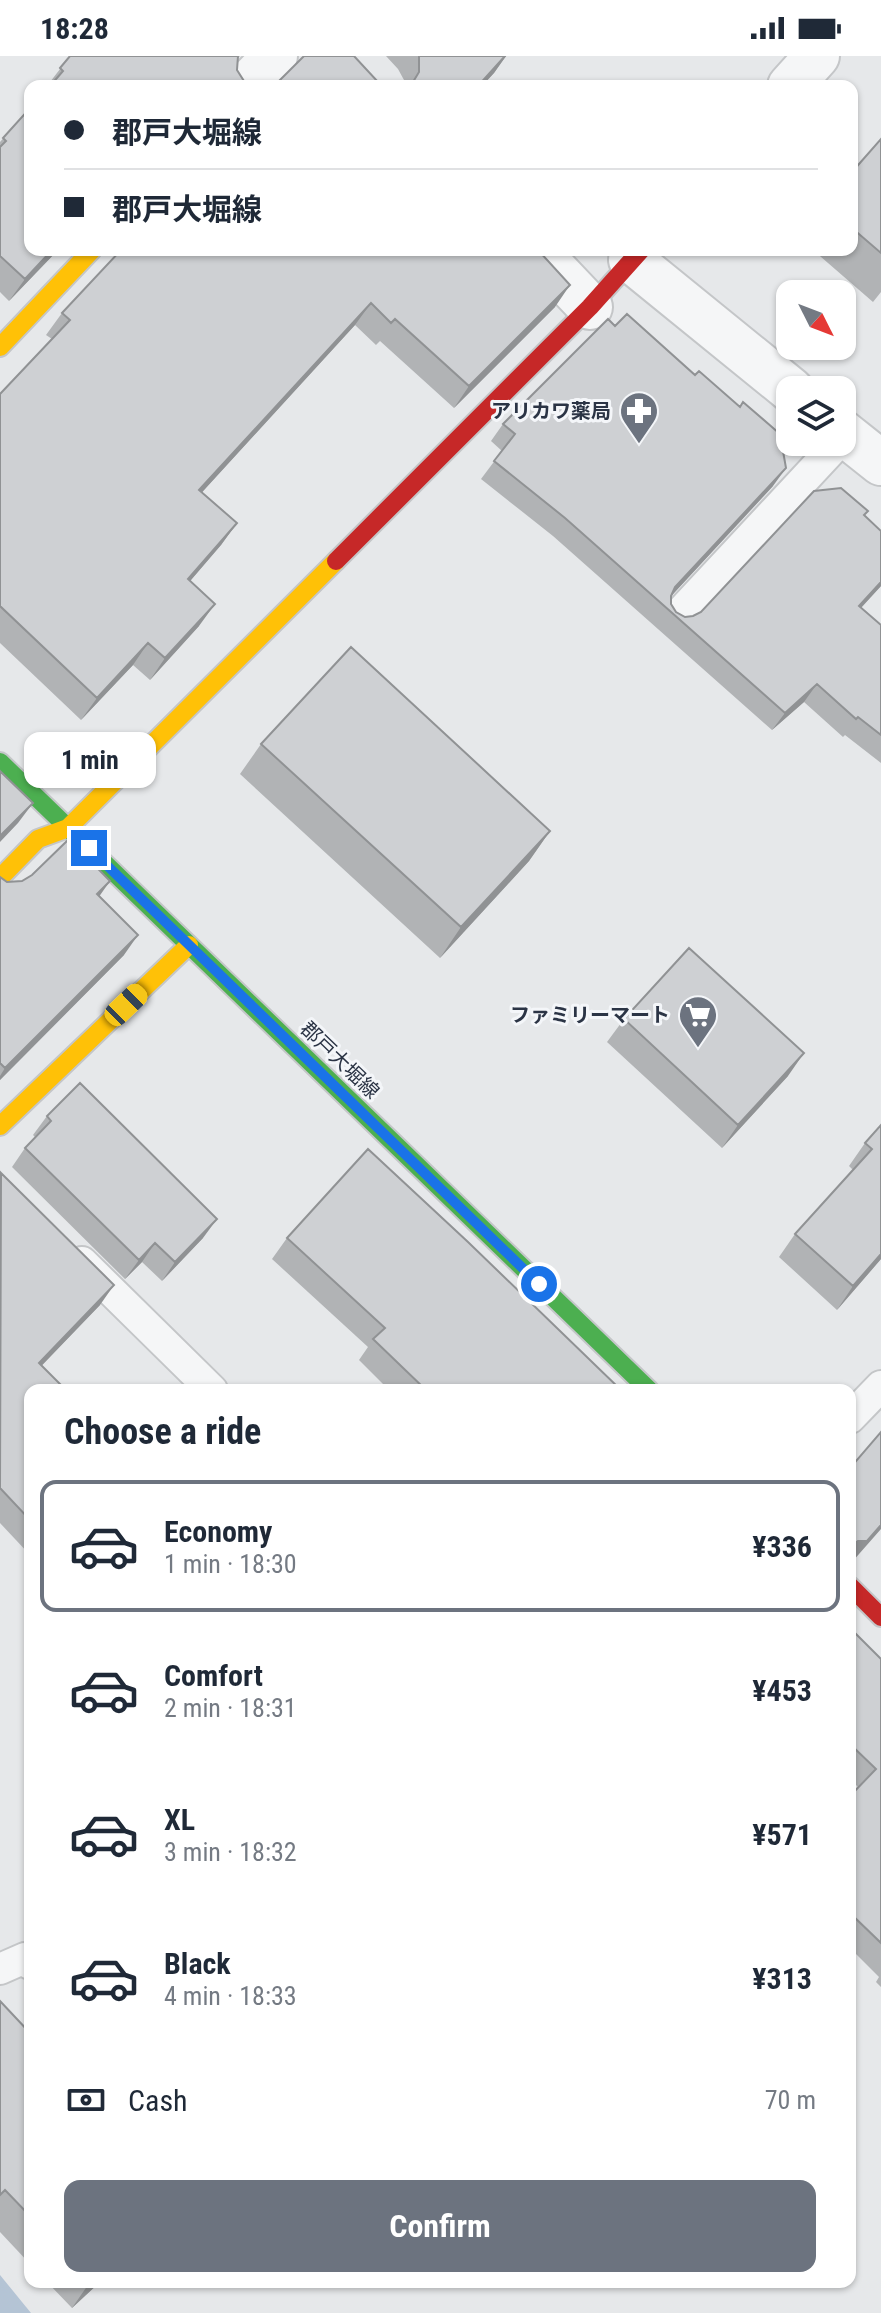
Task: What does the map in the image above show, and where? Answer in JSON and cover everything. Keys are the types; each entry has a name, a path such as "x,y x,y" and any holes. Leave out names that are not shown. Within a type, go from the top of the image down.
{"street":[{"path":"252,80 275,56"},
{"path":"795,80 817,56"},
{"path":"0,347 86,256"},
{"path":"542,256 590,307"},
{"path":"0,878 38,839 68,828 590,307 635,256"},
{"path":"637,256 776,377"},
{"path":"856,446 881,463"},
{"name":"郡戸大堀線","path":"0,762 643,1384"},
{"path":"0,1126 189,945"},
{"path":"856,1592 881,1617"}],"lane":[{"path":"676,617 824,456"},
{"path":"67,1247 206,1384"},
{"path":"856,1412 881,1386"},
{"path":"0,1969 24,1958"}],"water":[{"path":"0,2275 31,2313 0,2313"}],"building":[{"path":"70,56 238,56 237,70 243,80 55,80 63,71 60,68"},
{"path":"304,56 354,56 376,80 280,80"},
{"path":"419,56 505,56 483,80 414,80 419,72"},
{"path":"24,115 24,256 46,256 25,279 0,256 0,147 6,141 3,138"},
{"path":"881,139 881,253 858,233 858,165"},
{"path":"115,256 543,256 570,285 469,386 395,319 391,323 371,303 199,490 237,523 188,579 215,604 165,658 148,643 97,698 0,606 0,394 70,320 62,313"},
{"path":"627,314 695,375 699,371 740,407 743,402 776,431 776,456 784,456 786,468 675,587 671,604 676,612 685,617 701,612 814,491 841,488 868,511 864,515 881,531 881,582 859,606 881,625 881,735 858,717 856,719 817,684 785,713 565,518 494,461 515,434 503,424 608,319 615,326"},
{"path":"351,647 550,831 461,927 261,744"},
{"path":"0,771 33,803 0,836"},
{"path":"69,839 110,881 97,894 138,935 5,1068 0,1063 0,877 7,882 22,881"},
{"path":"689,948 804,1053 738,1125 624,1019"},
{"path":"80,1083 217,1219 175,1262 155,1243 139,1260 25,1148 51,1121 47,1116"},
{"path":"881,1125 881,1254 853,1286 795,1234 872,1149 865,1143"},
{"path":"368,1149 615,1384 420,1384 373,1339 385,1328 287,1238"},
{"path":"1,1173 114,1285 39,1363 60,1384 24,1384 24,1514 0,1488"},
{"path":"881,1432 881,1525 867,1541 856,1542 856,1461"},
{"path":"856,1634 881,1659 881,1943 856,1919 856,1790 876,1769 856,1750"},
{"path":"0,2001 24,2027 24,2210 5,2190 0,2195"}],"traffic: fast":[{"path":"0,762 643,1384"}],"traffic: slow":[{"path":"0,347 86,256"},
{"path":"0,878 38,839 68,828 336,561"},
{"path":"0,1126 189,945"}],"traffic: jam":[{"path":"336,561 590,307 636,256"},
{"path":"856,1592 881,1617"}],"place":[{"name":"アリカワ薬局","path":"639,445"},
{"name":"ファミリーマート","path":"698,1049"}],"route":[{"path":"89,848 539,1284"}]}
